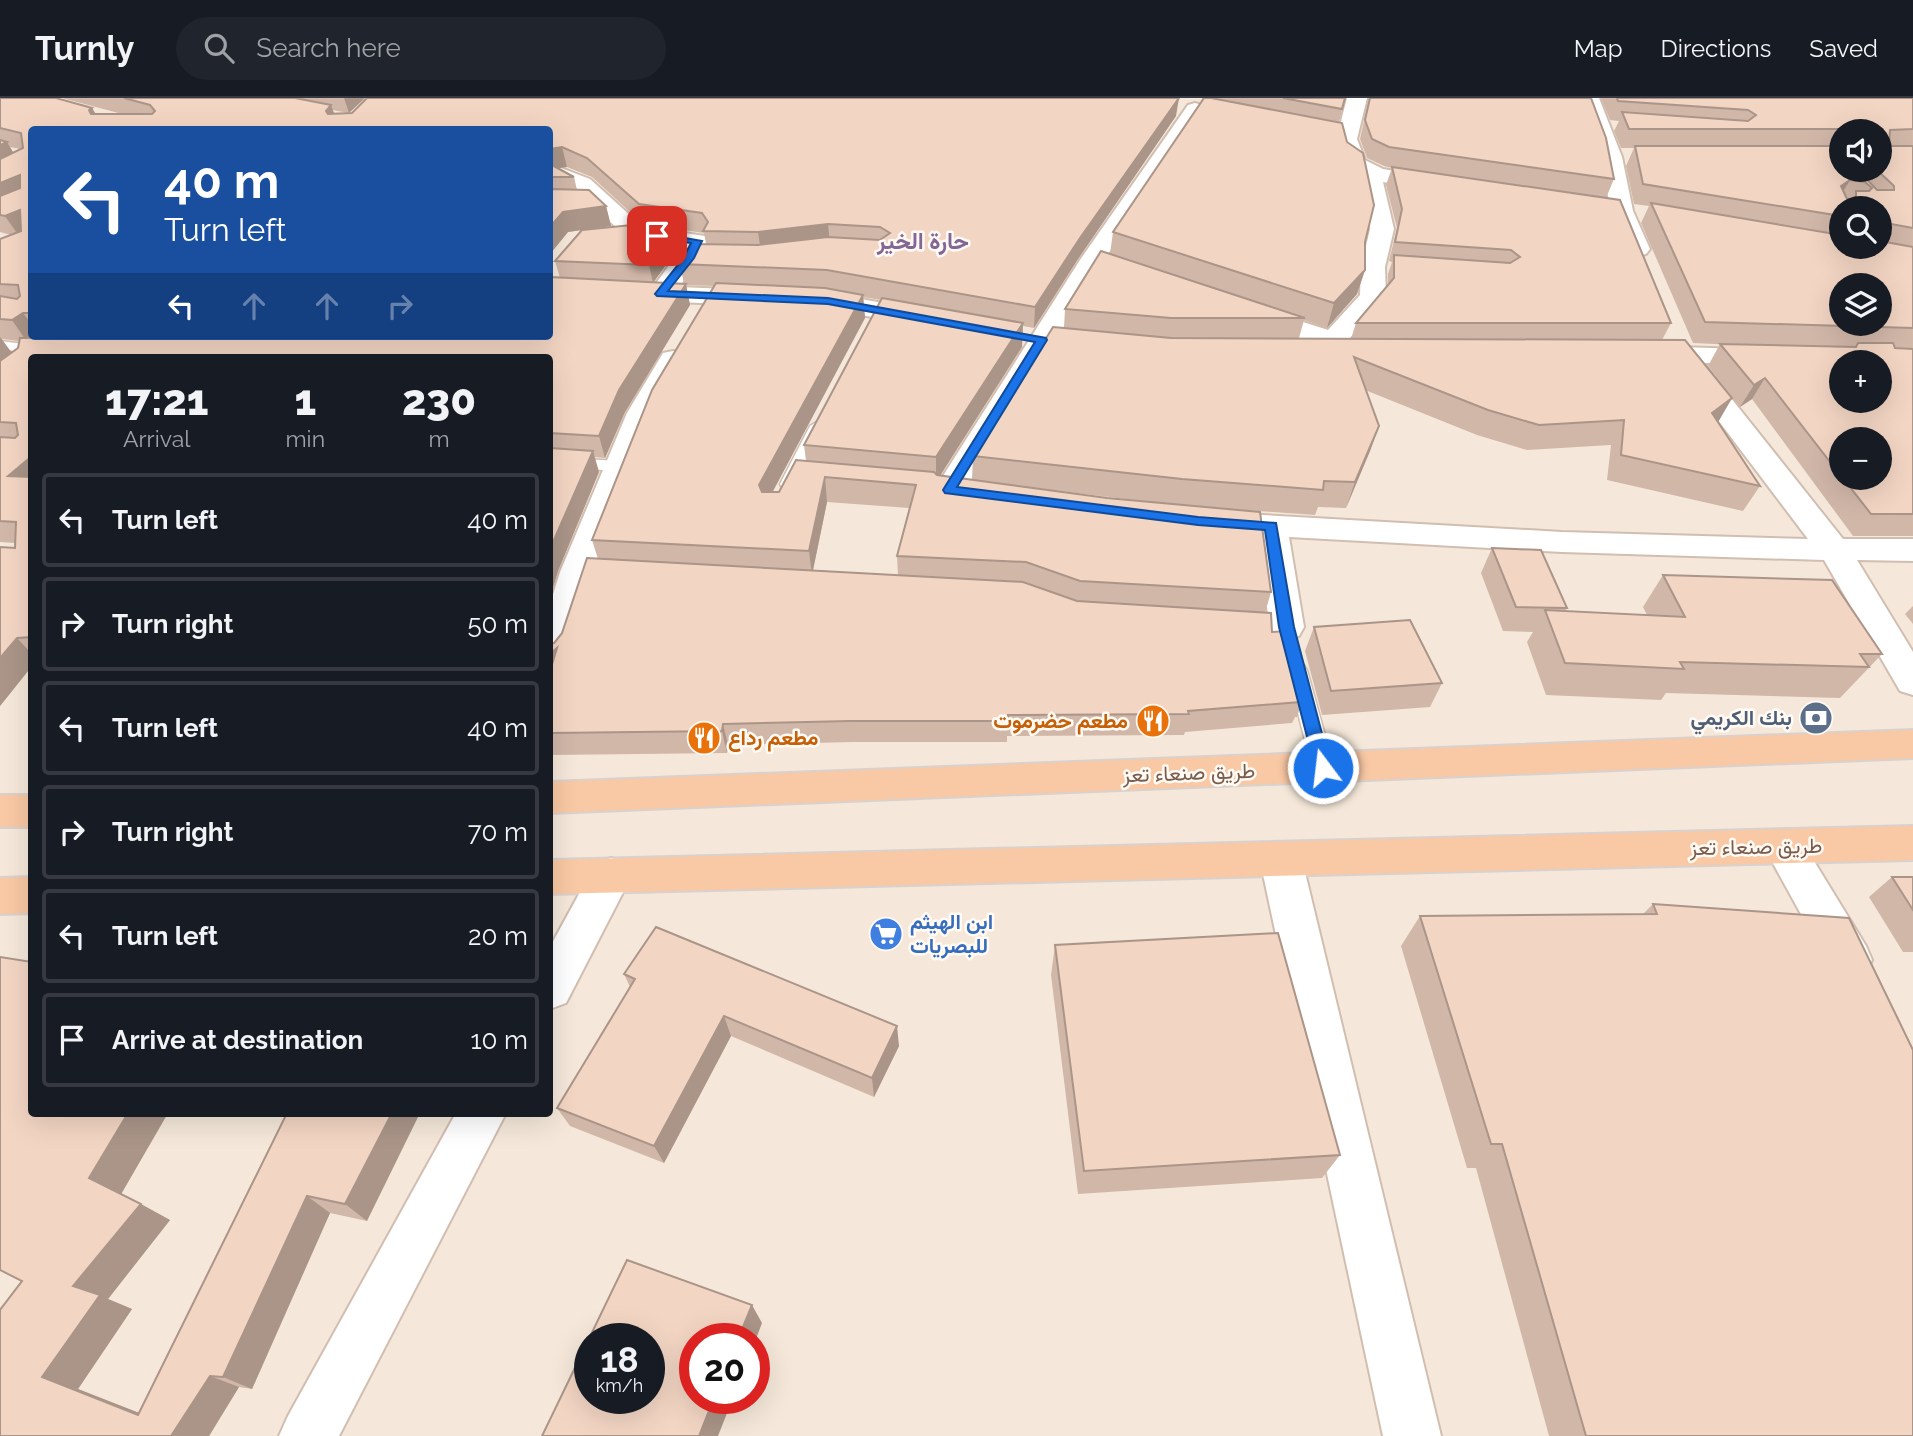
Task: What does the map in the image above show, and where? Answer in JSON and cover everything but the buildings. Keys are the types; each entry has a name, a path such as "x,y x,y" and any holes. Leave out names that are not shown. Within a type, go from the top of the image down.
{"highway":[{"name":"طريق صنعاء تعز","path":"553,797 1913,744"},
{"path":"0,811 28,811"},
{"name":"طريق صنعاء تعز","path":"553,877 1913,844"},
{"path":"0,896 28,895"}],"street":[{"path":"1357,98 1347,139 1355,164 1378,175 1469,189"},
{"path":"1589,98 1606,126 1611,157 1609,209 1647,270"},
{"path":"1010,498 943,490 949,490 1041,339 1105,264 1194,107"},
{"path":"1321,134 1347,139"},
{"path":"1611,157 1638,157"},
{"path":"1369,171 1382,229 1373,296 1333,341 1291,352 1396,353"},
{"path":"555,174 582,184 636,233"},
{"path":"1609,209 1649,215"},
{"path":"601,237 636,233 697,241 695,258 661,294"},
{"path":"553,289 661,294 700,315 828,301 876,316 947,323"},
{"path":"1231,307 1369,353"},
{"path":"553,643 572,578 641,413 700,315"},
{"path":"1676,342 1834,550 1913,682"},
{"path":"1627,354 1676,342 1790,357"},
{"path":"9,372 28,358"},
{"path":"1185,520 1374,534 1834,550 1913,550"},
{"path":"1271,526 1286,637"},
{"path":"1784,847 1872,998"},
{"path":"1281,860 1412,1436"},
{"path":"553,983 611,875"},
{"path":"308,1436 480,1117"}],"lane":[{"path":"577,204 605,204"},
{"path":"0,345 46,344 88,354"},
{"path":"780,499 799,477 823,417"},
{"path":"553,461 619,466"},
{"path":"1286,637 1323,768"}],"shaded area":[{"path":"0,98 1913,98 1913,1436 0,1436"}],"place":[{"name":"بنك الكريمي","path":"1816,718"},
{"name":"مطعم حضرموت","path":"1153,721"},
{"name":"مطعم رداع","path":"704,738"},
{"name":"ابن الهيثم للبصريات","path":"886,934"}],"district":[{"name":"حارة الخير","path":"923,241"}],"route":[{"path":"657,236 697,241 689,258 661,294 828,301 1042,340 949,490 1198,521 1271,526 1287,627 1323,768"}]}
